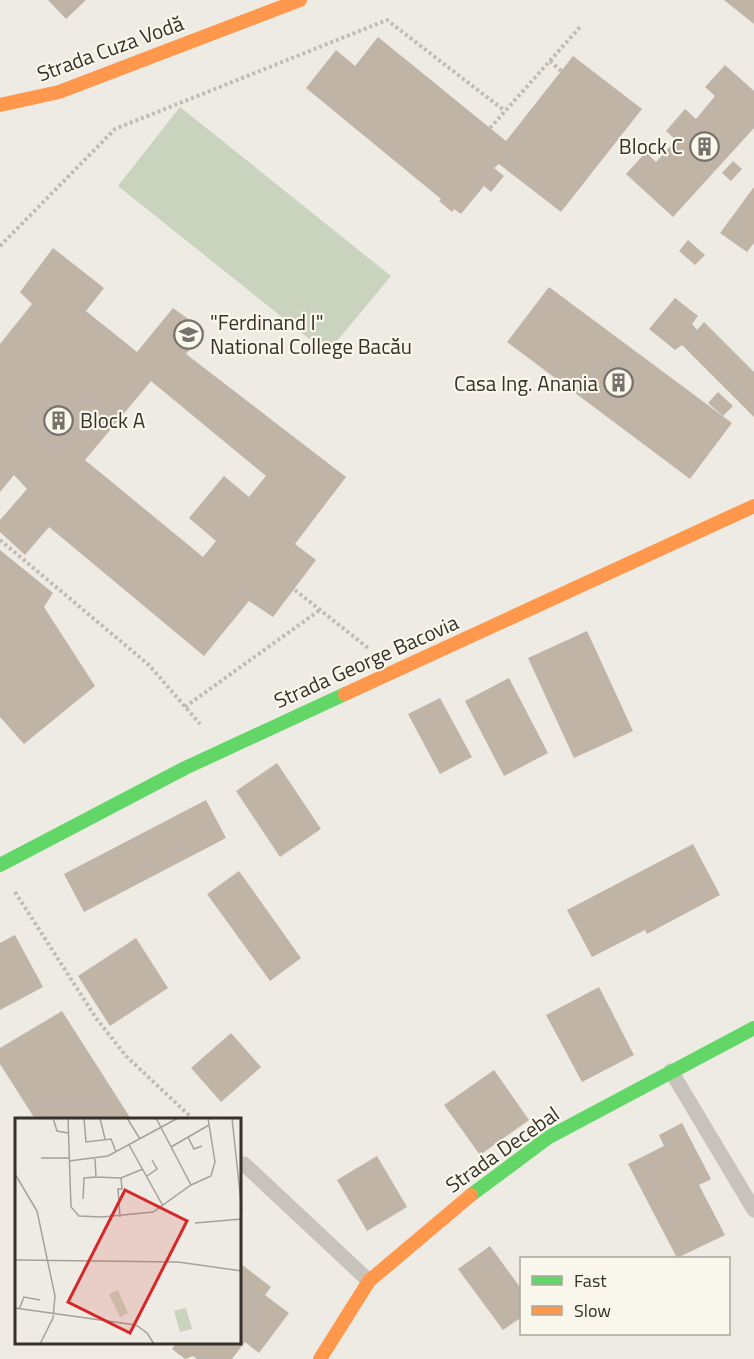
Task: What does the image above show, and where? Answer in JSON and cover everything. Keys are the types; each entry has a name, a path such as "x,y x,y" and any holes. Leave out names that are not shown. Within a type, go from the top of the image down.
{"street":[{"name":"Strada Cuza Vodă","path":"0,105 59,92 300,0"},
{"name":"Strada George Bacovia","path":"0,865 58,832 239,740 649,558 754,506"},
{"name":"Strada Decebal","path":"320,1359 369,1281 468,1197 549,1137 754,1028"}],"lane":[{"path":"670,1071 754,1210"},
{"path":"244,1164 369,1281"}],"path":[{"path":"0,246 115,129 387,20 506,111"},
{"path":"490,128 580,27"},
{"path":"550,61 561,71"},
{"path":"0,540 148,665 201,724"},
{"path":"294,590 368,648"},
{"path":"185,707 320,610"},
{"path":"13,889 96,1018 126,1056 192,1118"}],"green space":[{"path":"180,107 391,276 327,353 118,186"}],"building":[{"path":"48,0 86,0 66,19"},
{"path":"724,0 754,0 754,24"},
{"path":"378,37 506,141 573,56 642,109 561,212 499,164 494,168 504,176 491,192 484,186 461,214 454,209 452,212 439,201 441,199 306,88 336,50 355,66"},
{"name":"Block C","path":"725,65 754,91 754,128 673,217 626,174 646,152 656,162 676,140 666,131 685,109 696,119 715,96 705,87"},
{"path":"733,161 742,169 731,181 722,173"},
{"path":"754,187 754,243 747,252 720,233"},
{"path":"688,240 705,255 695,265 679,251"},
{"name":"Block A","path":"53,248 104,288 86,311 137,352 173,308 205,331 186,354 346,477 295,544 316,560 273,617 249,601 204,656 49,527 25,555 0,532 0,520 27,489 14,475 0,492 0,344 32,304 20,292","holes":["151,381 266,476 249,497 224,476 189,518 216,541 203,557 85,460"]},
{"name":"Casa Ing. Anania","path":"549,287 732,423 690,479 507,342"},
{"path":"675,298 698,316 692,324 697,330 704,322 754,372 754,417 682,345 675,350 649,329"},
{"path":"718,392 733,406 723,416 708,403"},
{"path":"0,550 53,593 44,607 95,686 24,744 0,717"},
{"path":"587,631 633,731 574,758 528,658"},
{"path":"509,678 548,753 504,776 465,701"},
{"path":"440,698 472,757 440,774 408,714"},
{"path":"277,763 321,829 280,857 236,791"},
{"path":"206,800 226,838 84,912 64,874"},
{"path":"693,844 720,895 647,934 645,930 592,957 567,910"},
{"path":"239,871 301,958 270,981 207,894"},
{"path":"15,935 43,987 0,1010 0,943"},
{"path":"136,938 168,988 110,1026 78,976"},
{"path":"599,987 634,1055 582,1082 546,1015"},
{"path":"62,1011 130,1118 34,1118 0,1064 0,1048"},
{"path":"231,1033 261,1067 221,1102 191,1068"},
{"path":"494,1070 529,1120 480,1155 444,1105"},
{"path":"682,1123 711,1179 699,1185 725,1235 679,1257 676,1257 628,1164 664,1146 659,1135"},
{"path":"377,1156 407,1207 367,1231 337,1180"},
{"path":"490,1246 520,1287 520,1318 503,1330 458,1269"},
{"path":"242,1265 271,1287 265,1295 289,1313 259,1353 245,1342 232,1359 197,1359 193,1356 185,1359 172,1349 176,1344 242,1344"}],"traffic: fast":[{"path":"0,865 185,768 345,694"},
{"path":"471,1195 549,1137 754,1028"}],"traffic: slow":[{"path":"0,105 59,92 300,0"},
{"path":"345,694 754,506"},
{"path":"320,1359 369,1281 471,1195"}],"place":[{"name":"Block C","path":"704,146"},
{"name":"\"Ferdinand I\" National College Bacău","path":"189,334"},
{"name":"Casa Ing. Anania","path":"619,383"},
{"name":"Block A","path":"59,420"}]}
